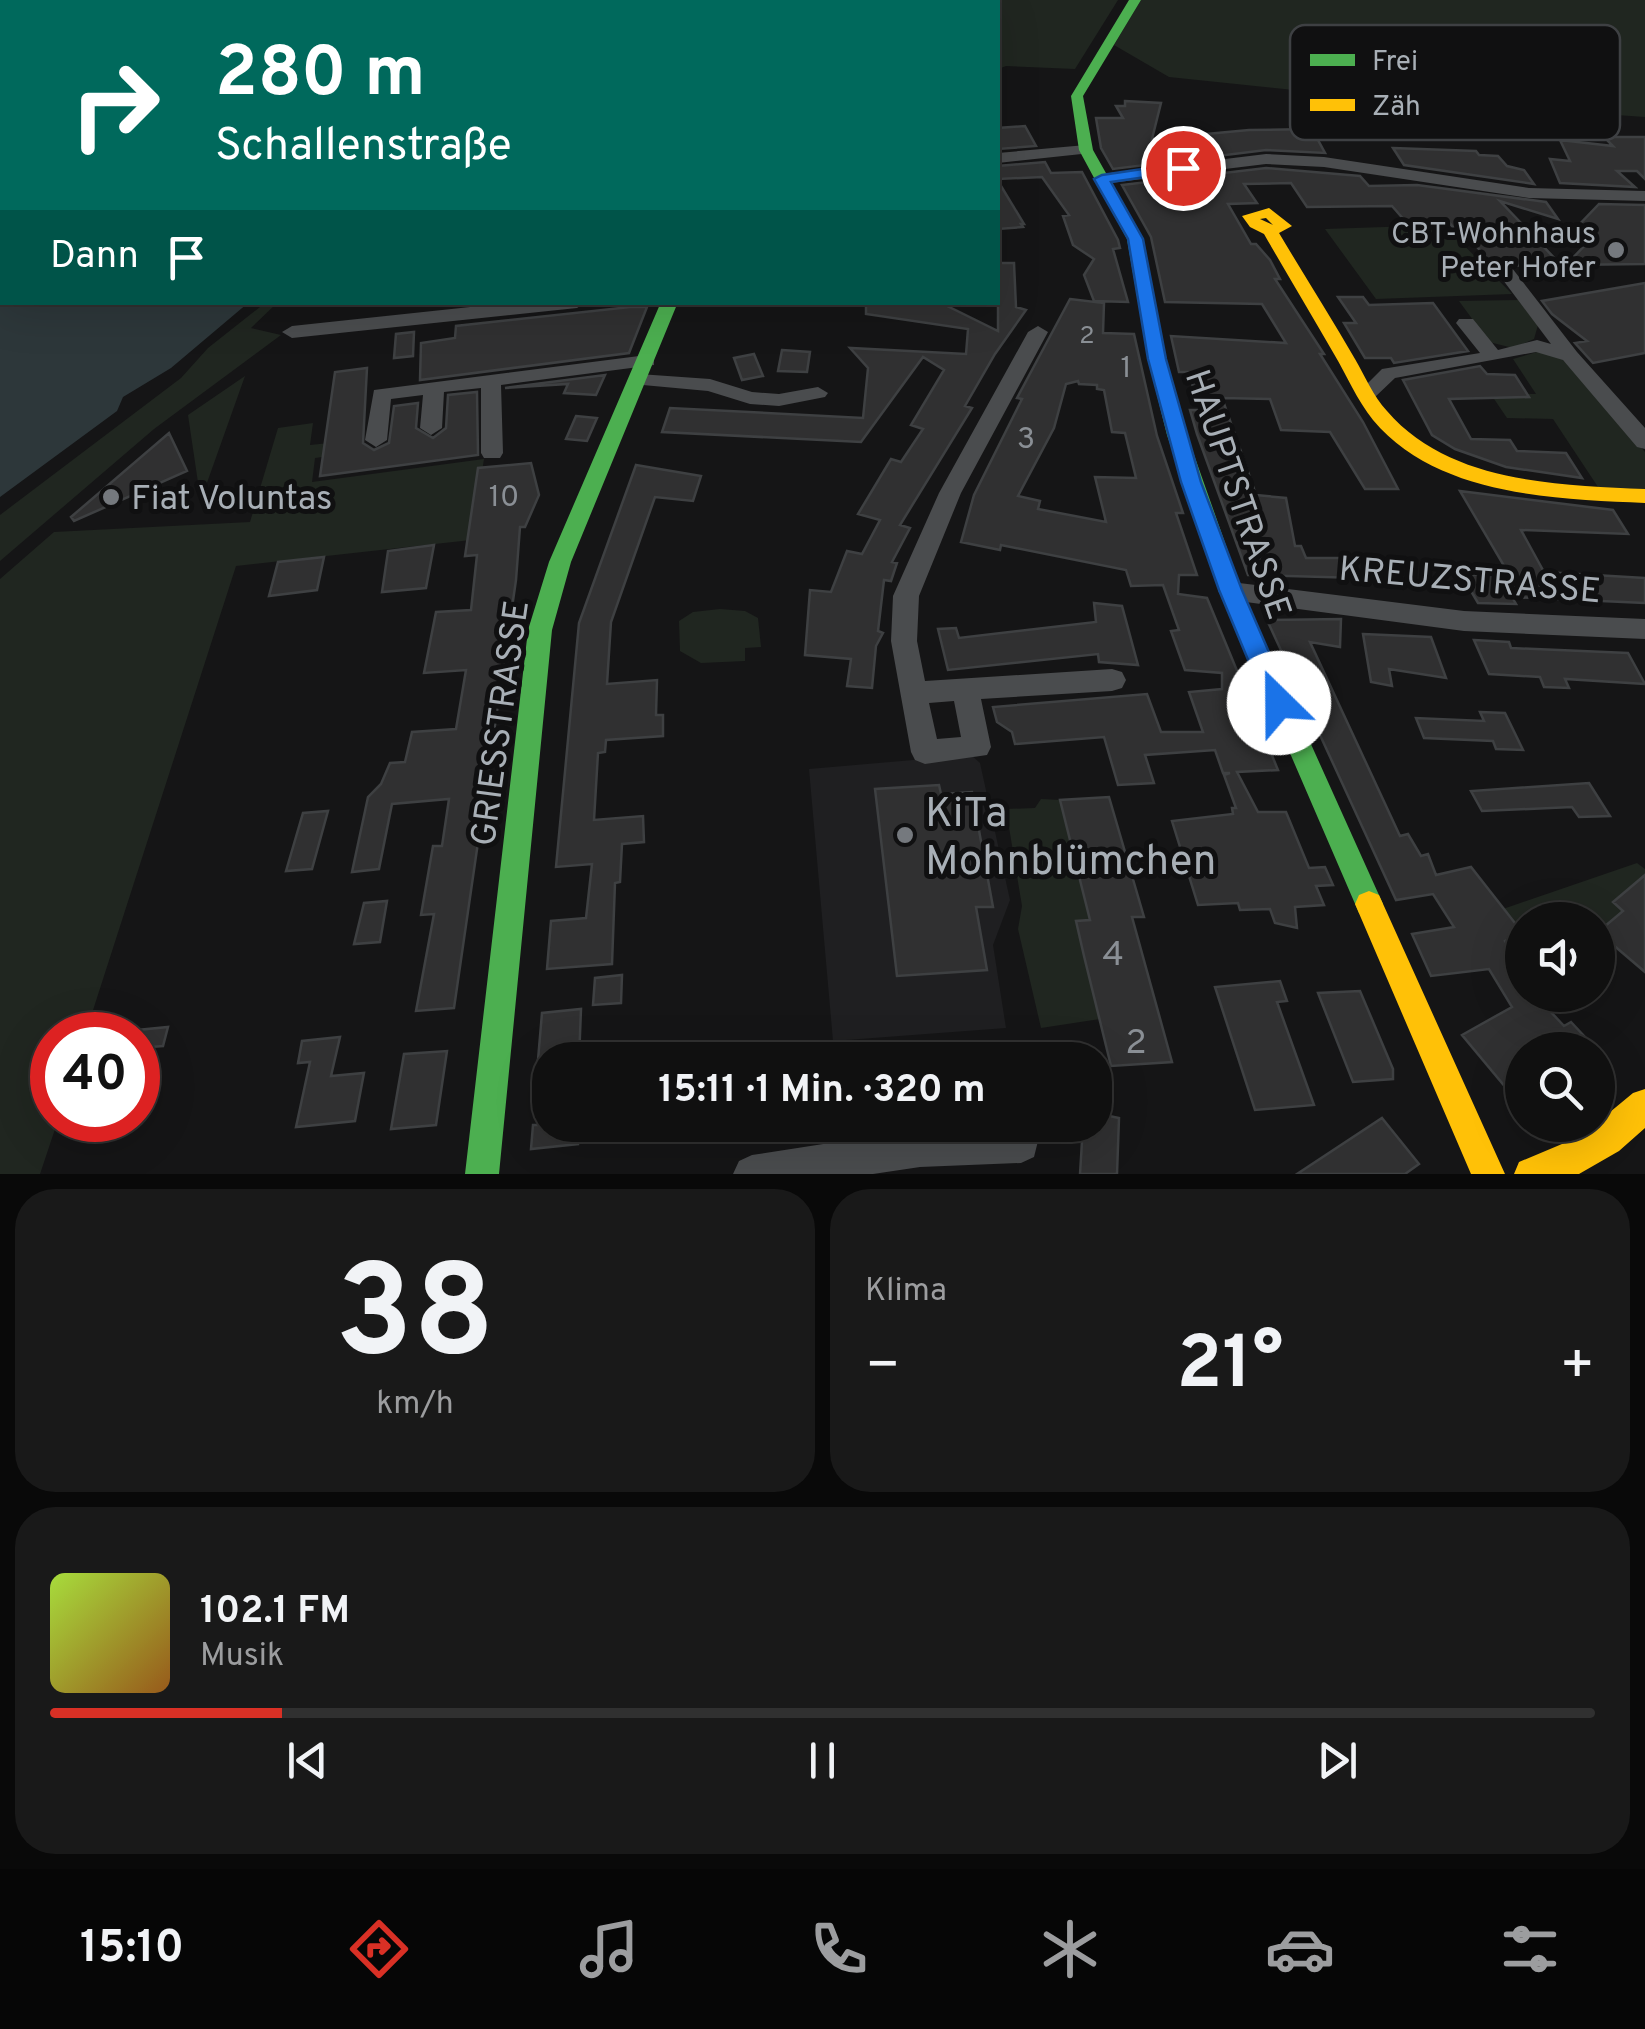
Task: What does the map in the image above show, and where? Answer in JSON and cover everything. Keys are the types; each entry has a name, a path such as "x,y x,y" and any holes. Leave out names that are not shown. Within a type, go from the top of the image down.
{"street":[{"name":"HAUPTSTRASSE","path":"1134,0 1077,96 1086,150 1136,239 1157,359 1176,435 1230,590 1488,1174"},
{"path":"1000,158 1086,150"},
{"path":"1102,179 1266,158 1324,162 1528,193 1645,196"},
{"path":"1270,231 1381,418 1432,458 1508,486 1645,496"},
{"path":"1506,272 1543,337 1570,356 1645,442"},
{"path":"292,332 548,305"},
{"name":"GRIESSTRASSE","path":"482,1174 540,630 560,562 669,305"},
{"path":"1466,324 1494,358"},
{"path":"965,690 977,747 925,752 904,641 906,596 950,493 1038,332"},
{"path":"1350,365 1389,373 1494,358 1543,337"},
{"path":"376,440 381,394 492,380 644,371 750,398 779,400 818,393"},
{"path":"1368,394 1389,373"},
{"path":"492,380 492,453"},
{"path":"431,428 434,387"},
{"name":"KREUZSTRASSE","path":"1230,590 1464,620 1645,628"},
{"path":"913,692 1112,680"},
{"path":"1532,1174 1561,1169 1593,1152 1645,1105"},
{"path":"752,1174 896,1142"},
{"path":"992,1142 1021,1142"}],"shaded area":[{"path":"1000,0 1118,0 1075,69 1000,68"},
{"path":"1141,0 1645,0 1645,117 1620,115 1620,25 1290,25 1290,90 1169,77 1114,45"},
{"path":"1444,225 1512,294 1376,299 1325,229"},
{"path":"1518,300 1538,325 1534,339 1513,348 1489,342 1459,301"},
{"path":"0,305 246,305 171,368 123,397 117,411 0,497"},
{"path":"262,305 275,305 251,328 281,335 154,429 0,561 0,515 181,378 208,348"},
{"path":"1537,352 1557,354 1591,387 1645,452 1645,489 1598,487 1553,419 1507,418 1490,393 1536,394 1513,359"},
{"path":"245,376 203,494 200,496 188,415"},
{"path":"313,423 310,445 339,442 337,455 315,458 312,482 484,459 471,540 236,566 92,1012 30,1012 30,1142 51,1142 40,1174 0,1174 0,579 54,532 250,522 278,428"},
{"path":"745,611 758,618 761,647 745,648 745,661 701,663 680,651 679,621 693,612"},
{"name":"KiTa Mohnblümchen","path":"971,755 980,763 1010,900 993,945 1006,1028 833,1041 809,769"},
{"path":"1041,799 1060,800 1090,920 1100,1019 1041,1028 1018,929 1022,906 1006,809 1035,808"},
{"path":"1637,863 1645,869 1645,875 1613,902 1523,902"},
{"path":"1615,904 1645,929 1616,918"}],"building":[{"path":"1125,101 1161,103 1152,139 1290,129 1290,140 1318,140 1325,153 1266,150 1113,169 1101,148 1096,118 1123,118 1116,106 1125,106"},
{"path":"1025,126 1036,146 1000,149 1000,128"},
{"path":"1645,137 1645,179 1637,171 1617,171 1635,187 1560,183 1550,159 1570,161 1560,140 1613,146 1607,140"},
{"path":"1393,148 1476,151 1479,155 1498,156 1507,166 1524,170 1534,184 1404,165"},
{"path":"1045,162 1051,173 1082,172 1118,240 1120,248 1113,249 1128,302 1094,301 1084,275 1094,259 1073,245 1063,216 1069,215 1042,177 1000,179 1000,166"},
{"path":"1266,168 1360,176 1369,186 1417,185 1546,202 1558,219 1500,201 1561,265 1494,266 1462,230 1455,230 1449,222 1406,222 1392,206 1307,207 1291,183 1244,184 1257,203 1228,204 1251,244 1256,244 1270,260 1280,279 1275,279 1324,354 1320,354 1363,422 1398,489 1365,489 1330,432 1281,430 1270,399 1222,398 1256,495 1286,498 1295,546 1301,546 1306,558 1350,558 1359,578 1248,575 1190,410 1201,410 1188,372 1179,372 1171,336 1286,343 1262,304 1165,302 1151,237 1122,185"},
{"path":"1000,184 1024,224 1000,229"},
{"path":"1599,204 1645,205 1645,264 1566,265 1589,241 1576,228"},
{"path":"1000,263 1014,263 1016,307 1026,310 995,354 965,406 972,408 900,525 910,528 892,562 897,563 891,581 884,580 878,631 883,633 876,646 872,688 847,686 851,659 805,655 810,590 831,592 847,551 862,554 880,520 858,514 891,459 901,462 923,429 911,425 944,370 923,357 861,442 662,432 670,408 863,418 868,368 850,348 966,354 968,329 866,314 866,305 945,305 998,331"},
{"path":"1645,283 1645,353 1593,363 1575,343 1587,341 1552,314 1542,301"},
{"path":"1338,297 1363,297 1369,305 1433,303 1468,351 1394,363 1391,358 1365,358 1344,323 1356,323"},
{"path":"1070,299 1104,303 1103,333 1134,334 1157,436 1183,513 1176,513 1197,575 1179,575 1178,594 1207,598 1278,770 1237,772 1258,812 1286,812 1309,868 1325,867 1333,885 1316,886 1324,905 1295,907 1297,928 1275,923 1270,909 1240,910 1238,903 1198,905 1172,821 1233,814 1232,808 1236,808 1224,775 1230,773 1223,773 1215,750 1145,755 1154,783 1118,785 1104,737 1015,744 1012,732 997,722 993,707 1147,694 1161,732 1203,732 1189,692 1222,689 1222,673 1185,670 1171,631 1179,630 1163,585 1131,586 1126,570 1001,545 1000,550 961,542 974,495 1022,399 1017,398","holes":["1066,384 1097,385 1097,389 1104,390 1112,432 1125,433 1136,478 1095,477 1106,522 1038,509 1040,501 1018,496 1054,428"]},
{"path":"647,307 629,353 420,380 421,343 455,338 456,326"},
{"path":"414,332 413,356 394,358 396,334"},
{"path":"782,350 810,352 807,372 778,371"},
{"path":"754,354 763,376 742,380 734,358"},
{"path":"1480,366 1487,374 1515,375 1529,397 1449,399 1471,439 1510,440 1517,451 1566,453 1582,478 1506,467 1455,449 1432,435 1403,380"},
{"path":"367,368 363,443 374,450 389,443 394,406 418,403 416,428 433,438 446,428 448,395 477,392 478,455 320,476 335,372"},
{"path":"605,375 596,395 564,393 568,384 505,388"},
{"path":"576,416 597,418 587,441 566,439"},
{"name":"Fiat Voluntas","path":"169,433 187,471 74,521 71,517"},
{"path":"531,463 539,495 525,527 520,527 516,580 454,1008 416,1011 434,914 421,915 433,846 442,846 449,799 392,804 379,869 352,872 368,797 381,784 390,763 405,762 412,732 456,729 466,670 424,673 436,612 471,610 477,555 465,556 478,468"},
{"path":"636,465 701,476 693,501 655,497 611,622 607,684 657,680 656,715 663,715 663,736 606,740 605,752 598,753 594,820 643,816 644,842 622,844 620,882 615,883 612,964 547,969 551,921 586,918 592,864 556,867 579,623"},
{"path":"1460,491 1613,510 1628,534 1521,530 1544,572 1645,578 1645,603 1512,597 1516,604 1478,603 1461,574 1510,576"},
{"path":"434,545 426,588 382,592 388,551"},
{"path":"324,557 317,590 269,596 278,562"},
{"path":"1094,603 1122,606 1138,665 1099,662 1098,654 948,670 938,629 956,628 959,638 1096,622"},
{"path":"1341,619 1340,647 1310,642 1400,836 1408,834 1421,856 1428,854 1436,875 1471,867 1505,910 1505,995 1489,969 1431,976 1412,934 1454,927 1433,894 1396,900 1267,620"},
{"path":"1363,634 1431,637 1446,678 1389,669 1392,686 1371,682"},
{"path":"1474,640 1509,642 1511,648 1628,653 1645,684 1565,679 1569,688 1544,687 1540,677 1489,674"},
{"path":"1480,712 1505,713 1523,750 1496,749 1493,741 1424,738 1416,718 1484,721"},
{"path":"1589,783 1610,816 1579,817 1572,807 1482,811 1471,791"},
{"path":"939,785 941,794 972,792 993,907 976,907 987,970 897,976 875,789"},
{"path":"1109,797 1144,917 1132,917 1172,1062 1112,1066 1112,1042 1105,1042 1076,921 1090,920 1060,800"},
{"path":"328,811 312,869 286,871 303,813"},
{"path":"1645,875 1645,972 1615,946 1615,918 1623,911 1613,902"},
{"path":"387,901 380,942 354,944 364,903"},
{"path":"622,975 621,1003 593,1005 595,978"},
{"path":"1280,981 1287,1001 1277,1002 1314,1105 1255,1110 1215,987"},
{"path":"1360,991 1393,1069 1393,1079 1353,1082 1318,993"},
{"path":"581,1009 580,1042 540,1042 542,1013"},
{"path":"1505,1011 1551,1012 1564,1026 1571,1022 1580,1032 1505,1032 1505,1087 1462,1035"},
{"path":"168,1027 163,1046 160,1046 160,1028"},
{"path":"340,1037 331,1076 364,1073 355,1121 296,1127 310,1062 298,1063 302,1041"},
{"path":"447,1051 436,1125 391,1129 404,1054"},
{"path":"1112,1117 1119,1118 1117,1174 1080,1174 1082,1142 1112,1142"},
{"path":"1382,1118 1419,1164 1405,1174 1297,1174"},
{"path":"532,1137 532,1142 578,1142 578,1144 531,1149"}],"traffic: fast":[{"path":"1135,0 1077,96 1086,150 1135,239 1157,359 1177,435 1231,591 1369,904"},
{"path":"482,1174 540,630 560,562 669,305"}],"traffic: slow":[{"path":"1270,231 1284,226 1269,213 1250,216 1255,224 1270,231 1370,402 1404,440 1433,458 1503,482 1645,496"},
{"path":"1369,904 1488,1174"},
{"path":"1531,1174 1593,1148 1645,1105"}],"place":[{"name":"CBT-Wohnhaus Peter Hofer","path":"1616,250"},
{"name":"Fiat Voluntas","path":"111,497"},
{"name":"KiTa Mohnblümchen","path":"905,835"}],"route":[{"path":"1183,168 1102,179 1136,239 1157,359 1176,435 1230,590 1279,703"}]}
